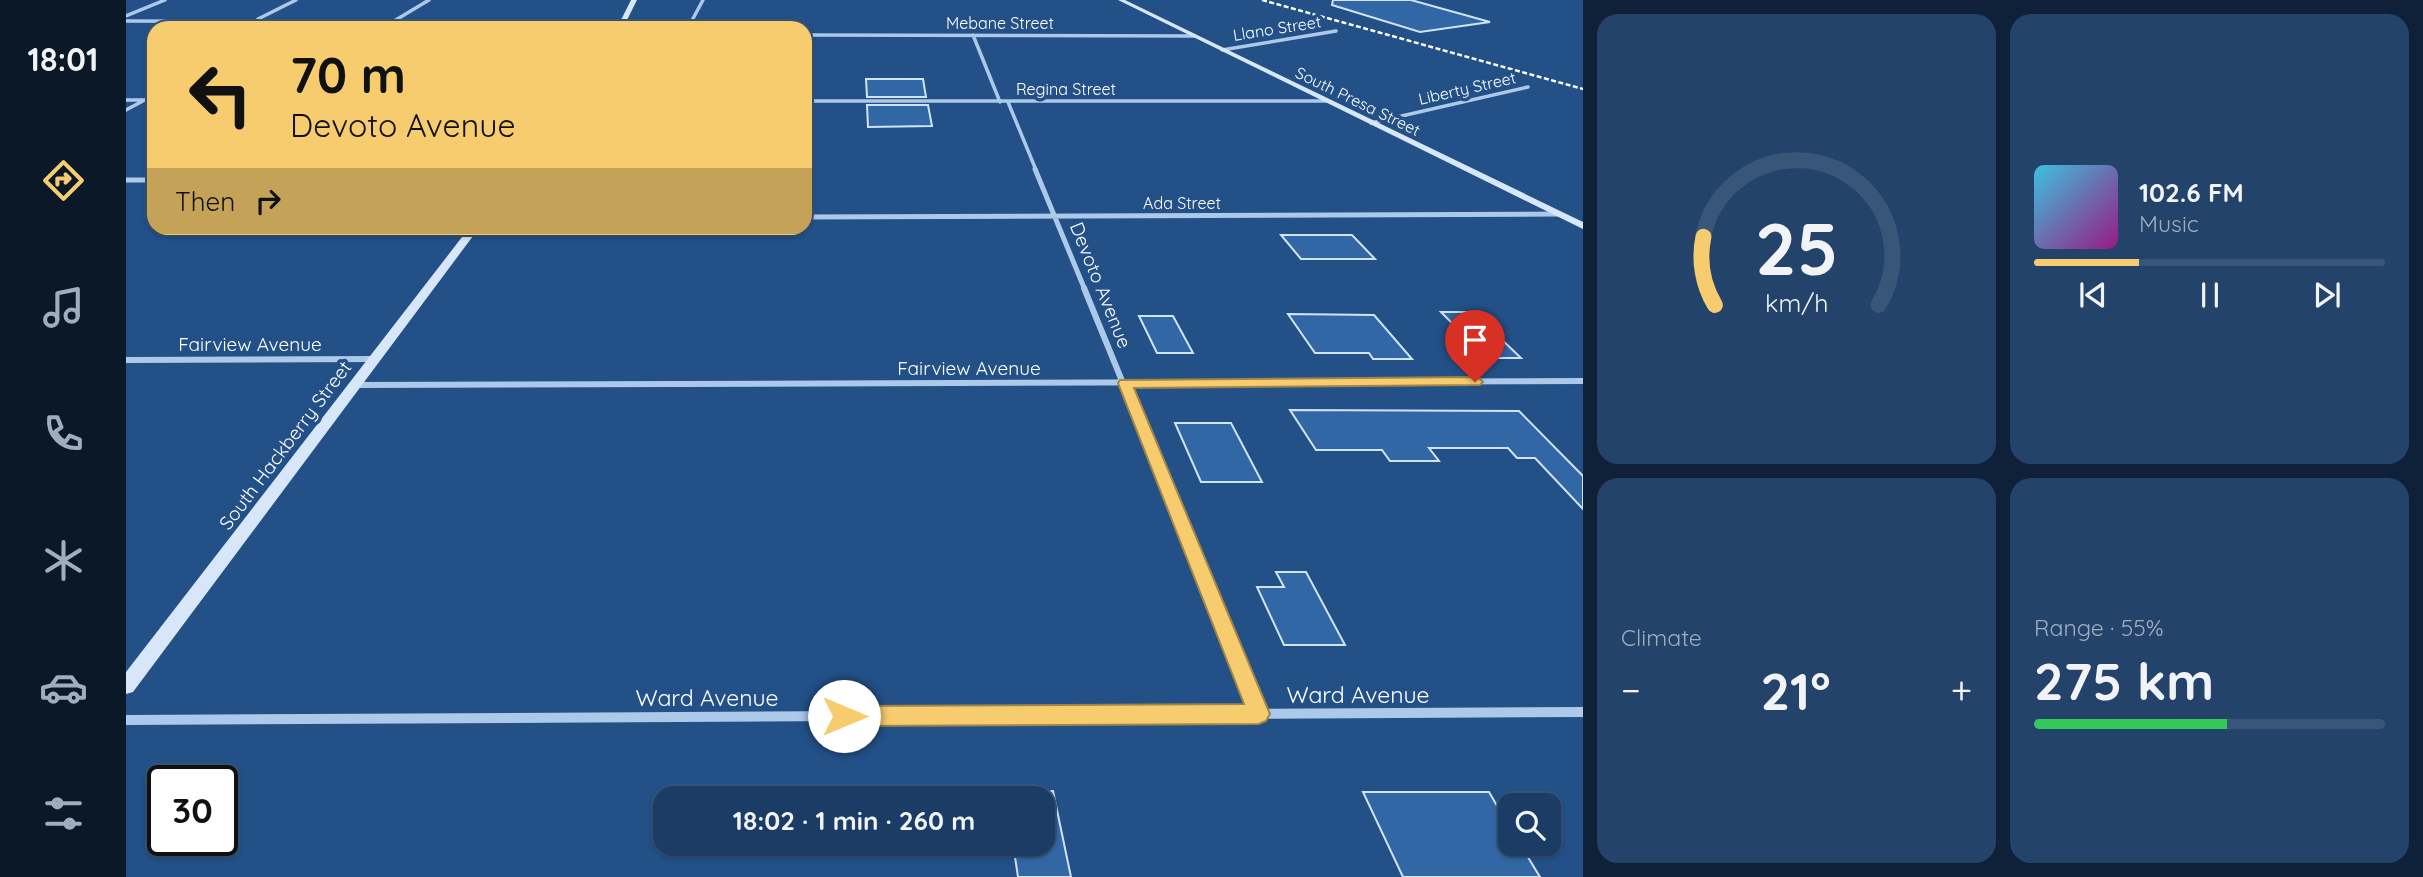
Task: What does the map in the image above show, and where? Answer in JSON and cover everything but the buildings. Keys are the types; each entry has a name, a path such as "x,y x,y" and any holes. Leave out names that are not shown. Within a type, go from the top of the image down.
{"main road":[{"path":"624,21 634,0"},
{"name":"South Presa Street","path":"1121,0 1583,226"},
{"name":"South Hackberry Street","path":"126,686 469,235"}],"street":[{"path":"126,18 165,0"},
{"path":"126,18 254,21 296,0"},
{"path":"394,21 429,0"},
{"path":"692,21 703,0"},
{"name":"Llano Street","path":"1222,50 1336,31"},
{"name":"Mebane Street","path":"812,35 1194,36"},
{"name":"Devoto Avenue","path":"973,35 1056,216 1259,714"},
{"name":"Liberty Street","path":"1371,123 1528,87"},
{"path":"126,100 145,100"},
{"path":"126,110 145,100"},
{"name":"Regina Street","path":"812,101 1328,101"},
{"path":"126,180 147,180"},
{"name":"Ada Street","path":"812,216 1559,214"},
{"name":"Fairview Avenue","path":"126,360 374,359"},
{"name":"Fairview Avenue","path":"355,385 1583,381"},
{"name":"Ward Avenue","path":"126,720 1583,712"}],"railway":[{"path":"1262,0 1583,89"}],"route":[{"path":"844,716 1259,714 1125,383 1475,382"}]}
